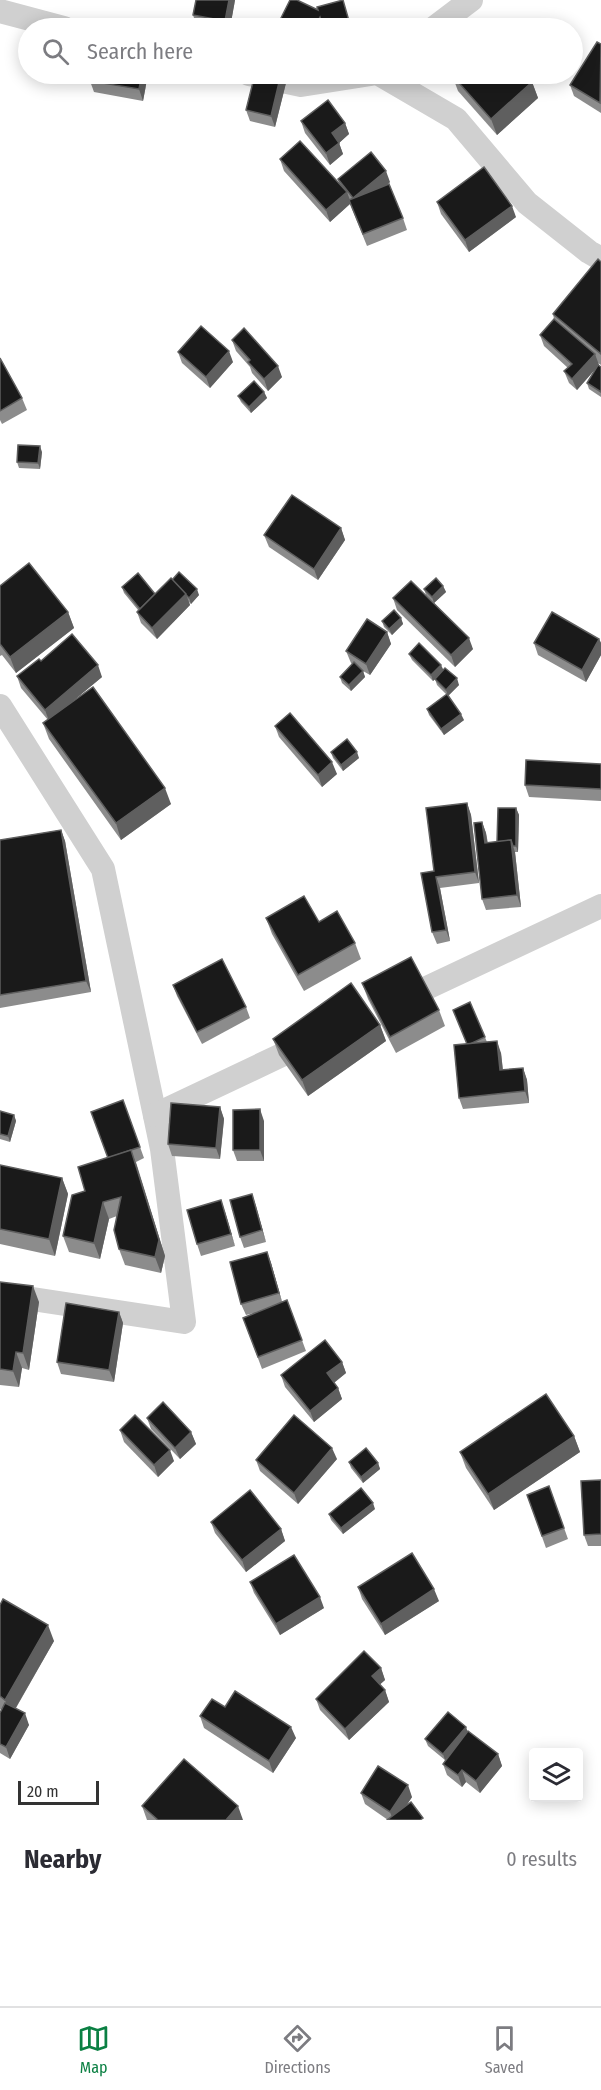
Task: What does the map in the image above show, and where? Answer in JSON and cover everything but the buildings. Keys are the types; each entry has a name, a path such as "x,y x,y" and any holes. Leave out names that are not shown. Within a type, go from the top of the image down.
{"street":[{"path":"447,18 471,0"},
{"path":"0,11 26,18"},
{"path":"396,84 456,119 527,203 601,259"},
{"path":"0,706 103,869 162,1149 184,1322 0,1294"},
{"path":"378,1010 601,906"},
{"path":"155,1115 325,1035"}]}
